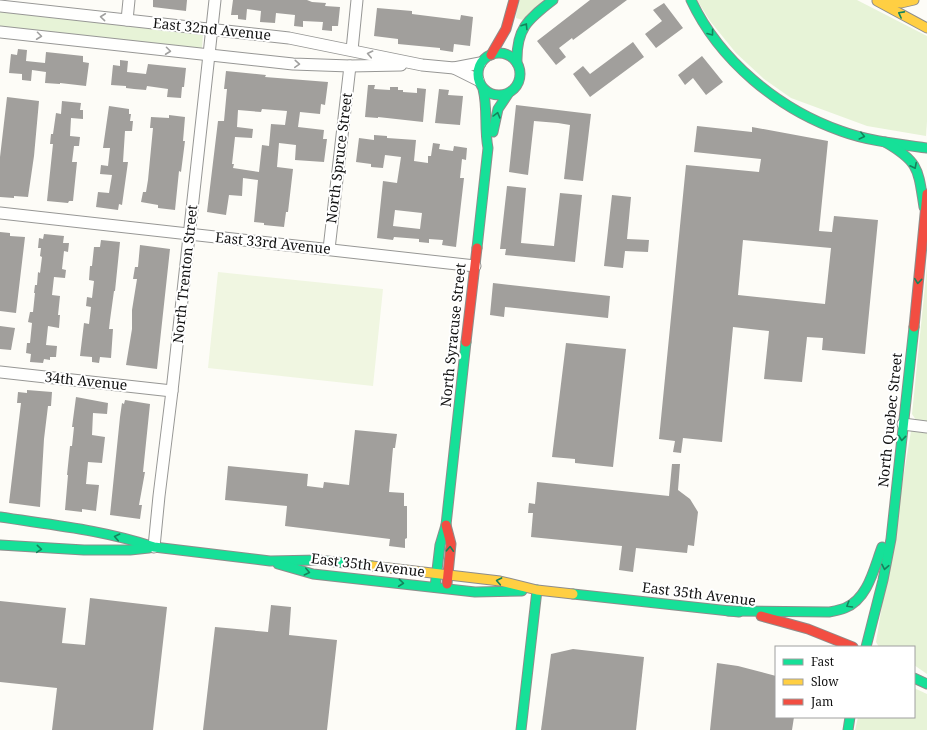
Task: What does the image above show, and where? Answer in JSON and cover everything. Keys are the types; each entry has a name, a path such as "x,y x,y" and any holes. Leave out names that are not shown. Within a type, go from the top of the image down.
{"street":[{"path":"127,20 129,0"},
{"name":"North Trenton Street","path":"154,547 215,0"},
{"path":"352,50 357,0"},
{"path":"514,0 512,16 504,37 491,55 480,64 478,70 480,84 488,93 495,96 502,96 514,90 520,76 516,48 518,37 531,16 554,0"},
{"path":"691,0 708,31 726,53 752,79 796,111 821,123 854,134 885,142 927,148"},
{"path":"874,0 927,28"},
{"path":"879,0 902,3 914,0"},
{"name":"East 32nd Avenue","path":"0,6 289,38 422,65"},
{"name":"East 32nd Avenue","path":"0,32 293,64 350,66 422,65 454,68 480,64"},
{"path":"491,55 498,53 505,54 512,57 517,62"},
{"name":"North Spruce Street","path":"329,250 350,66"},
{"name":"East 32nd Avenue","path":"454,68 480,84"},
{"name":"North Syracuse Street","path":"435,587 440,545 446,525 488,148 486,138 487,107 480,84"},
{"name":"North Syracuse Street","path":"488,148 492,140 498,109 508,94"},
{"path":"885,142 904,154 915,165 925,215"},
{"name":"North Quebec Street","path":"866,646 883,580 893,523 927,194"},
{"name":"East 33rd Avenue","path":"0,213 475,266"},
{"name":"34th Avenue","path":"0,372 172,391"},
{"path":"903,424 927,427"},
{"name":"East 35th Avenue","path":"0,517 100,533 136,541 154,547 270,561 318,560 437,572 500,581 537,590 762,616 790,623 851,646"},
{"path":"728,611 829,612 845,608 853,603 864,592 893,523"},
{"name":"North Syracuse Street","path":"446,525 451,544 446,588"},
{"name":"East 35th Avenue","path":"0,545 70,551 128,550 154,547"},
{"name":"East 35th Avenue","path":"270,561 313,574 475,592 537,590"},
{"path":"521,730 537,590"},
{"path":"915,678 927,684"},
{"path":"848,730 850,718"}],"green space":[{"path":"517,0 544,0 523,20 516,18"},
{"path":"697,0 857,0 927,36 926,136 867,126 791,98 764,79 736,53 710,21"},
{"path":"0,11 203,34 202,48 0,27"},
{"path":"927,266 927,422 916,420 912,414"},
{"path":"218,272 383,289 373,386 208,368"},
{"path":"911,431 927,431 927,674 915,666 915,646 878,646 876,642"},
{"path":"915,688 927,694 927,730 855,730 858,718 915,718"}],"building":[{"path":"153,0 187,0 186,11 153,7"},
{"path":"233,0 307,0 326,3 325,6 340,7 338,26 332,26 332,31 322,30 323,22 303,21 303,27 294,26 295,15 276,13 275,23 260,22 261,11 247,9 246,20 238,19 238,15 231,15"},
{"path":"590,0 627,0 573,40 572,38 559,48 566,57 556,65 537,41"},
{"path":"664,3 683,28 656,48 645,34 662,21 653,10"},
{"path":"377,8 412,11 412,14 460,20 461,15 473,17 470,46 454,44 453,52 440,50 440,48 398,44 398,39 374,36"},
{"path":"633,42 644,57 590,97 573,74 583,66 590,74"},
{"path":"18,49 27,50 26,61 45,63 46,52 83,56 83,62 89,63 86,86 45,83 46,72 32,70 31,81 22,80 22,74 9,73 11,54 17,55"},
{"path":"702,56 723,82 706,95 693,78 685,85 678,75"},
{"path":"120,60 128,61 127,72 146,74 148,64 186,68 181,98 167,97 168,89 147,86 146,90 111,85 113,65 120,66"},
{"path":"226,71 266,75 265,77 328,82 325,105 321,104 320,114 300,112 298,127 324,130 323,139 327,139 324,162 295,160 296,145 279,143 277,167 293,169 288,212 286,212 284,227 264,225 264,223 254,222 258,180 243,178 242,196 229,195 226,215 207,212 218,121 224,121 227,89 224,89","holes":["262,109 287,111 285,125 271,124 269,146 262,145 259,172 233,168 234,164 232,164 235,137 252,138 253,129 237,127 238,110 261,112"]},
{"path":"368,85 375,85 374,89 390,90 390,87 398,87 398,90 403,90 403,92 417,93 417,88 426,89 423,122 365,117"},
{"path":"439,89 449,90 448,95 463,96 460,125 435,123"},
{"path":"7,97 39,101 34,156 28,197 0,197 0,157"},
{"path":"62,101 81,103 80,110 83,110 83,119 71,118 70,136 80,137 79,146 74,146 72,162 77,162 73,201 69,201 68,203 47,201 53,144 50,144 51,134 53,134 56,113 61,114"},
{"path":"516,105 591,114 583,181 564,179 570,125 558,123 534,121 528,175 509,172"},
{"path":"109,106 129,109 129,114 131,114 130,121 133,121 132,131 125,131 123,162 128,162 122,205 119,204 118,210 96,207 98,192 109,193 112,175 100,174 101,165 108,166 110,148 103,148"},
{"path":"169,115 185,117 183,141 185,141 181,172 179,171 175,210 158,208 158,205 141,202 143,192 146,192 148,180 153,128 150,128 151,117 169,118"},
{"path":"697,126 752,132 752,127 828,141 819,231 832,232 834,216 878,220 865,354 822,350 823,338 807,337 802,382 764,379 769,331 733,327 722,442 683,438 681,453 673,452 675,441 659,439 686,165 759,172 761,159 694,152","holes":["743,240 831,248 825,304 738,295"]},
{"path":"374,135 387,136 387,138 416,140 414,161 428,163 428,156 431,156 433,143 440,144 439,149 453,151 454,146 467,148 466,160 462,159 460,178 464,178 456,247 442,245 443,240 429,239 429,243 419,242 419,239 394,237 393,240 377,238 383,181 397,183 401,157 385,155 383,168 371,167 371,164 356,162 359,138 374,140","holes":["395,210 422,213 420,229 393,226"]},
{"path":"507,186 526,188 521,243 554,246 560,193 582,195 575,262 505,255 506,249 500,249"},
{"path":"612,195 631,197 627,239 649,240 648,252 625,251 623,268 604,266"},
{"path":"0,232 10,233 10,236 25,237 16,313 0,311"},
{"path":"44,234 64,236 63,243 69,243 68,252 64,251 62,269 66,270 65,278 54,277 52,295 60,296 58,315 60,315 59,328 48,326 46,345 57,346 56,357 50,357 50,360 44,359 43,363 30,362 31,354 26,353 27,343 30,343 32,323 28,322 30,312 33,312 35,285 37,285 38,272 40,273 42,257 40,256 41,248 38,248 39,238 43,239"},
{"path":"101,240 120,242 109,329 113,329 111,358 100,357 99,363 92,362 92,357 80,356 84,323 89,324 91,307 86,306 87,297 92,298 94,281 89,280 90,266 92,266 94,247 100,247"},
{"path":"140,245 170,249 157,369 126,365 132,329 132,310 137,279 133,279 135,267 138,267"},
{"path":"493,283 610,296 608,318 505,307 504,317 490,315"},
{"path":"0,326 15,328 11,350 0,349"},
{"path":"566,343 626,349 613,467 575,463 575,459 552,457"},
{"path":"27,390 52,392 51,406 48,406 44,439 40,507 9,503 21,403 17,403 18,392 27,393"},
{"path":"76,397 108,403 107,414 93,413 92,435 105,437 102,463 88,462 86,484 99,485 96,511 82,509 82,512 65,510 67,475 70,446 72,446 74,427 72,427"},
{"path":"125,400 150,404 143,472 145,472 139,505 142,505 140,519 110,515 120,417 122,403 124,404"},
{"path":"355,430 397,434 395,448 393,448 389,492 404,493 404,506 407,506 407,538 405,539 405,548 389,546 390,539 285,526 287,506 225,500 228,466 308,474 307,486 323,488 324,482 349,485"},
{"path":"672,464 680,464 678,490 690,499 698,512 694,546 688,545 687,553 636,548 633,572 619,570 622,546 531,537 533,513 528,513 529,503 535,504 537,482 669,496"},
{"path":"90,598 167,607 153,730 52,730 57,688 0,682 0,601 66,608 62,643 85,645"},
{"path":"271,605 291,607 289,635 337,640 327,730 203,730 215,627 268,632"},
{"path":"573,649 644,657 636,730 541,730 551,654"},
{"path":"717,663 738,666 775,676 775,718 794,718 792,730 710,730"}],"traffic: fast":[{"path":"517,63 517,51 521,33 530,20 553,0"},
{"path":"691,0 717,43 734,62 773,96 795,110 818,122 851,134 883,142 927,148"},
{"path":"495,53 503,53 511,56 517,62 520,74 517,86 511,92 503,95 495,95 487,92 481,86 478,78 478,70 481,62 487,56 495,53"},
{"path":"477,248 488,148 483,89"},
{"path":"493,132 498,109 508,94"},
{"path":"885,142 905,155 915,168 918,175 924,207"},
{"path":"866,646 883,580 891,539 914,327"},
{"path":"435,587 440,545 446,525 466,342"},
{"path":"0,517 97,532 154,547 270,561 318,560 372,566"},
{"path":"0,545 84,550 130,550 149,548"},
{"path":"728,611 829,612 845,608 853,604 865,590 882,547"},
{"path":"278,564 313,574 475,592 522,591"},
{"path":"521,730 537,590"},
{"path":"573,594 739,612"},
{"path":"915,678 927,684"},
{"path":"848,730 850,718"}],"traffic: slow":[{"path":"879,0 901,3 914,0"},
{"path":"877,1 927,28"},
{"path":"372,566 500,581 537,590 573,594"}],"traffic: jam":[{"path":"491,55 506,29 514,0"},
{"path":"914,327 927,194"},
{"path":"466,342 477,248"},
{"path":"446,525 451,544 447,584"},
{"path":"761,616 808,629 850,646"}]}
